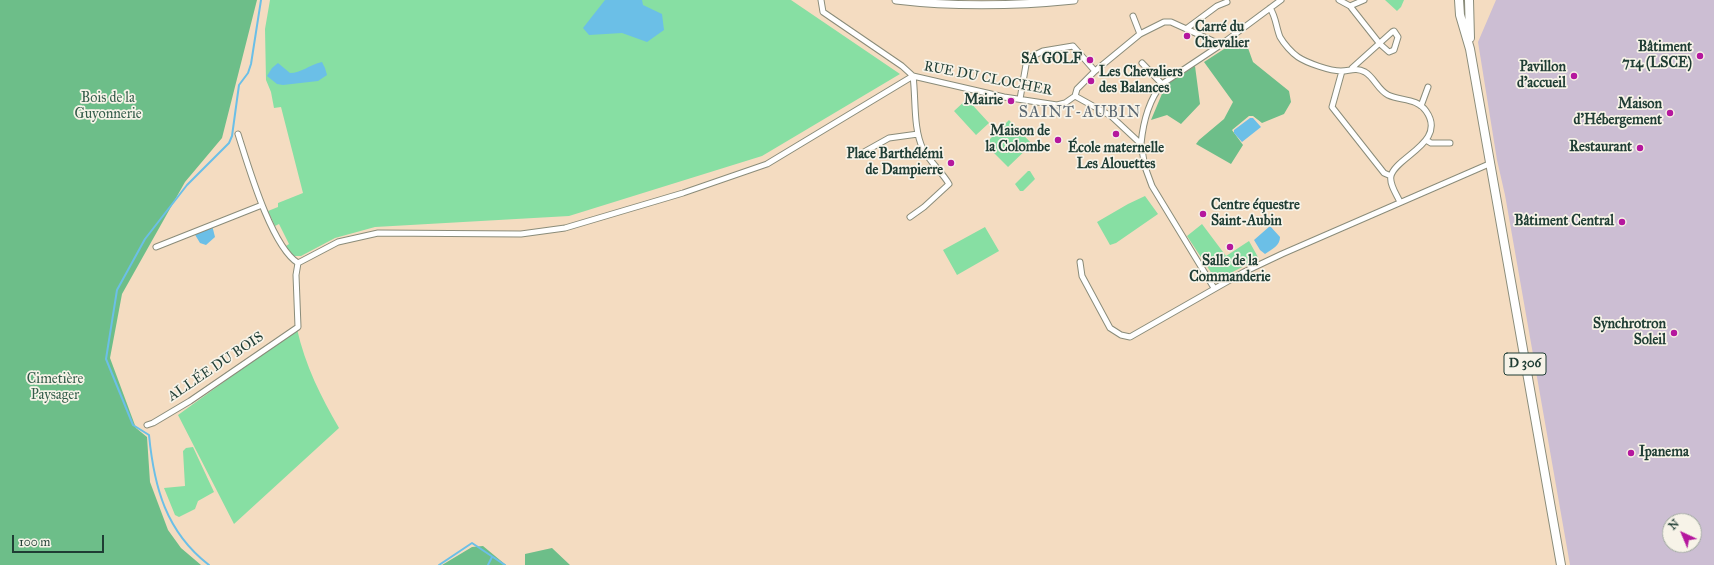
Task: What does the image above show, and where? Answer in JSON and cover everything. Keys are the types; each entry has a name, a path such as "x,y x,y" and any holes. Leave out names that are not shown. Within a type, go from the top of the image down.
{"main road":[{"name":"D 306","path":"1459,0 1460,16 1470,49 1489,164 1561,565"},
{"name":"D 306","path":"1469,0 1470,49"}],"street":[{"path":"821,0 820,4 823,12 902,66 914,76 918,134 924,150 949,184 924,207 910,217"},
{"path":"896,0 952,4 1021,4 1074,0"},
{"path":"1214,288 1152,186 1145,167 1141,144 1146,116 1156,91 1162,84 1219,46 1281,0"},
{"path":"1270,8 1273,13 1280,37 1294,54 1299,58 1312,63 1342,71 1352,68 1380,44 1350,6 1339,0"},
{"path":"1350,6 1364,0"},
{"path":"1186,29 1217,6 1227,2"},
{"path":"1133,16 1140,34"},
{"path":"1141,144 1111,116 1075,96 1077,89 1095,71 1140,34 1167,22 1171,22 1213,41 1219,46"},
{"path":"1020,99 1027,59 1043,52 1074,46 1095,71"},
{"path":"1142,62 1162,84"},
{"path":"1352,68 1366,72 1385,94 1414,101 1422,106 1430,116 1430,133 1426,140 1417,151 1394,170 1391,176 1392,186 1400,202"},
{"path":"1342,71 1332,107 1384,173 1391,176"},
{"path":"238,134 262,205 288,255 298,263 338,242 378,233 521,234 565,228 683,193 767,164 914,76"},
{"name":"RUE DU CLOCHER","path":"914,76 1020,99 1056,105 1065,103 1075,96"},
{"path":"1422,106 1428,87"},
{"path":"864,152 890,138 918,134"},
{"path":"1426,140 1431,143 1450,143"},
{"path":"1080,262 1082,276 1110,328 1121,336 1130,337 1214,288 1282,254 1489,164"},
{"path":"156,247 262,205"},
{"name":"ALLÉE DU BOIS","path":"147,425 190,401 298,327 296,275 298,263"}],"shaded area":[{"path":"1496,0 1714,0 1714,565 1570,565 1505,195 1497,160 1478,42"}],"green space":[{"name":"Bois de la Guyonnerie","path":"0,0 257,0 222,138 185,182 122,294 110,358 136,428 147,437 150,482 168,530 181,548 201,565 0,565"},
{"path":"270,0 791,0 900,74 762,156 569,216 375,227 335,238 301,256 292,256 286,246 289,244 279,224 275,226 268,211 278,207 278,203 303,193 281,107 274,108 271,92 266,80 265,29"},
{"path":"1385,0 1404,0 1401,7 1397,11"},
{"path":"1241,38 1248,48 1253,62 1289,91 1291,102 1284,114 1262,123 1253,116 1249,116 1232,130 1243,145 1231,164 1196,144 1224,119 1233,102 1204,62"},
{"path":"1195,66 1200,104 1181,124 1167,115 1151,120 1164,89 1170,82"},
{"path":"967,99 989,123 976,135 954,111"},
{"path":"1009,120 1032,144 1008,167 985,144"},
{"path":"1028,171 1030,171 1035,179 1023,191 1020,191 1015,184"},
{"path":"1145,196 1158,214 1116,243 1110,245 1097,222"},
{"path":"1202,224 1226,256 1249,241 1259,259 1216,280 1187,236"},
{"path":"985,227 999,251 957,275 943,250"},
{"path":"297,329 304,355 314,380 339,428 234,524 178,415"},
{"path":"193,447 214,492 198,501 195,509 179,517 175,515 164,488 185,486 183,451 186,448"},
{"path":"483,546 506,565 442,565 472,547"},
{"path":"552,548 570,565 525,565 525,554"}],"water":[{"path":"605,0 642,0 643,5 662,14 664,30 647,42 622,33 589,35 583,28"},
{"path":"322,62 327,75 318,81 283,85 277,84 267,76 272,68 278,63 290,73 294,73"},
{"path":"1250,118 1253,118 1261,127 1242,142 1234,133 1234,130"},
{"path":"212,225 215,237 206,245 200,243 194,233"},
{"path":"1270,226 1280,237 1280,240 1275,247 1265,254 1260,250 1254,240"}],"waterway":[{"path":"209,565 194,552 172,523 154,473 149,435 133,425 106,359 117,290 145,239 187,185 229,143 232,136 239,85 248,73 251,64 261,0"},
{"path":"439,565 472,543 505,565"},
{"path":"488,565 492,557"}],"place":[{"name":"Carré du Chevalier","path":"1187,36"},
{"name":"Bâtiment 714 (LSCE)","path":"1700,56"},
{"name":"SA GOLF","path":"1090,60"},
{"name":"Pavillon d'accueil","path":"1574,76"},
{"name":"Les Chevaliers des Balances","path":"1091,81"},
{"name":"Mairie","path":"1011,101"},
{"name":"Maison d'Hébergement","path":"1670,113"},
{"name":"École maternelle Les Alouettes","path":"1116,134"},
{"name":"Maison de la Colombe","path":"1058,140"},
{"name":"Restaurant","path":"1640,148"},
{"name":"Place Barthélémi de Dampierre","path":"951,163"},
{"name":"Centre équestre Saint-Aubin","path":"1203,214"},
{"name":"Bâtiment Central","path":"1622,222"},
{"name":"Salle de la Commanderie","path":"1230,247"},
{"name":"Synchrotron Soleil","path":"1674,333"},
{"name":"Ipanema","path":"1631,453"}],"district":[{"name":"SAINT-AUBIN","path":"1080,113"}],"park label":[{"name":"Cimetière Paysager","path":"55,388"}]}
